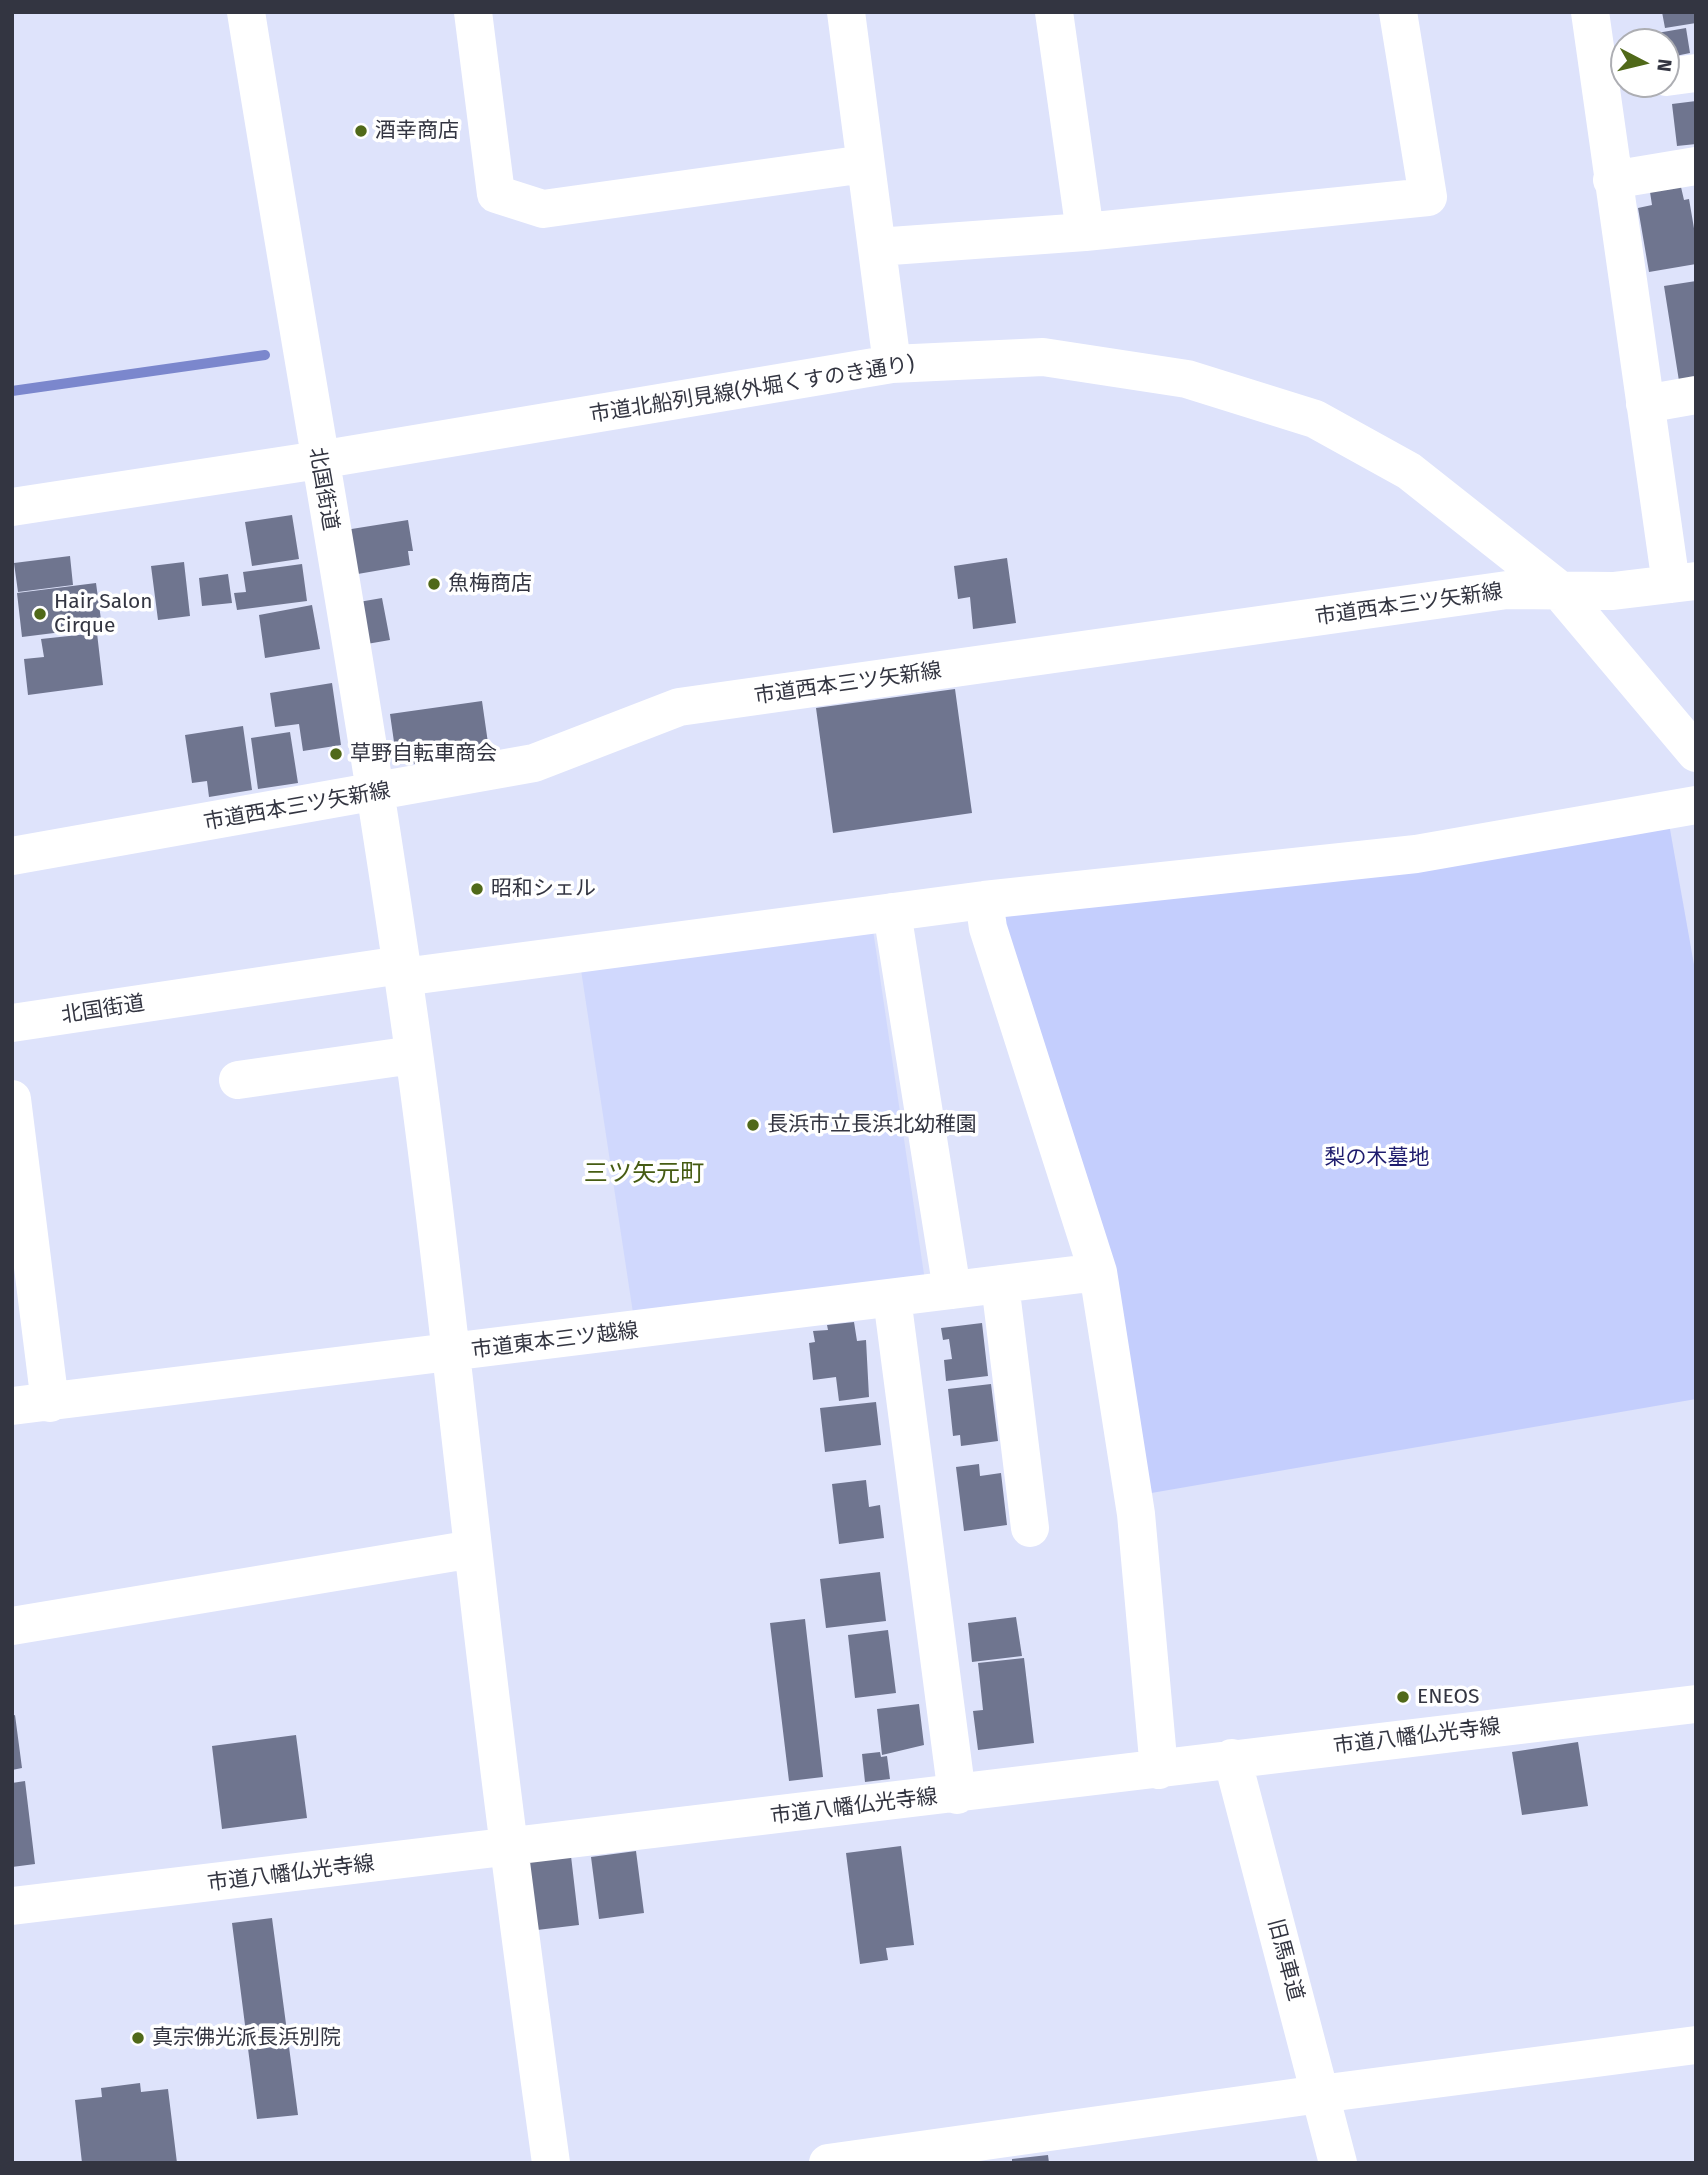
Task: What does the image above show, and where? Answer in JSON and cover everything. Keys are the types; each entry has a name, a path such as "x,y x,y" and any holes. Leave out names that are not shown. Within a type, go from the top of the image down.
{"street":[{"name":"北国街道","path":"12,1023 402,971 377,793 319,460 246,12"},
{"path":"473,12 496,194 542,209 865,164"},
{"path":"846,12 892,364"},
{"path":"1054,12 1085,232"},
{"path":"877,247 1085,232 1428,197 1398,12"},
{"path":"1590,12 1610,78"},
{"path":"1612,98 1612,180 1644,404 1683,582"},
{"path":"1612,180 1696,166"},
{"name":"市道北船列見線(外堀くすのき通り)","path":"12,507 319,460 892,364 1043,357 1187,379 1315,419 1409,471 1557,588 1696,753"},
{"path":"1644,404 1696,395"},
{"name":"市道西本三ツ矢新線","path":"12,856 534,763 679,707 1507,590 1557,588 1613,591 1683,582"},
{"path":"551,2163 508,1848 453,1353 402,971 984,900 1416,854 1696,805"},
{"path":"984,900 988,928 1098,1272 1136,1514 1159,1770"},
{"path":"892,912 952,1290"},
{"path":"238,1080 413,1055"},
{"path":"12,1099 50,1403"},
{"name":"市道東本三ツ越線","path":"12,1406 1098,1272"},
{"path":"1000,1284 1030,1528"},
{"path":"892,1298 957,1795"},
{"path":"12,1626 473,1549"},
{"name":"市道八幡仏光寺線","path":"12,1906 957,1795 1159,1770 1232,1758 1696,1704"},
{"name":"旧馬車道","path":"1232,1758 1338,2163"},
{"path":"828,2163 1696,2045"}],"shaded area":[{"name":"長浜市立長浜北幼稚園","path":"873,930 925,1281 633,1313 581,970"}],"green space":[{"name":"梨の木墓地","path":"1668,818 1696,976 1696,1399 1134,1496 990,903"}],"building":[{"path":"1662,12 1696,12 1696,23 1665,28"},
{"path":"1686,28 1690,53 1680,55 1680,29"},
{"path":"1696,101 1696,144 1677,146 1672,104"},
{"path":"1681,187 1684,200 1689,199 1696,240 1696,264 1649,272 1638,208 1652,205 1650,192"},
{"path":"1696,281 1696,378 1679,381 1664,286"},
{"path":"292,515 299,559 252,566 245,522"},
{"path":"408,520 413,551 408,551 410,565 346,576 339,531"},
{"path":"70,556 73,585 18,592 14,563"},
{"path":"1007,558 1016,623 973,629 970,597 958,599 954,566"},
{"path":"184,562 190,616 158,620 151,566"},
{"path":"302,564 307,601 237,610 234,593 246,592 243,572"},
{"path":"228,574 232,603 202,606 199,578"},
{"path":"96,583 102,627 22,637 17,593"},
{"path":"382,598 390,640 361,645 353,603"},
{"path":"312,605 320,649 265,658 259,615"},
{"path":"97,633 103,685 28,695 24,659 44,657 41,639"},
{"path":"332,683 341,745 303,751 299,724 275,727 270,693"},
{"path":"955,689 972,813 833,833 816,708"},
{"path":"482,701 488,743 462,747 463,757 414,764 412,754 396,756 390,714"},
{"path":"243,726 252,790 209,797 207,781 192,783 185,735"},
{"path":"290,732 298,783 258,789 251,738"},
{"path":"854,1322 857,1341 866,1340 869,1397 839,1401 836,1377 813,1380 809,1343 815,1342 813,1331 828,1330 827,1325"},
{"path":"982,1323 988,1376 946,1381 944,1360 952,1359 949,1339 943,1340 941,1328"},
{"path":"991,1384 998,1441 961,1446 960,1435 953,1436 948,1389"},
{"path":"876,1402 881,1445 825,1452 820,1408"},
{"path":"979,1464 980,1476 1001,1473 1007,1525 964,1531 956,1467"},
{"path":"866,1480 869,1507 880,1505 884,1538 839,1544 832,1484"},
{"path":"880,1572 886,1621 826,1628 820,1579"},
{"path":"1016,1617 1022,1656 972,1662 968,1623"},
{"path":"805,1619 823,1777 789,1781 770,1623"},
{"path":"888,1630 896,1693 855,1698 848,1635"},
{"path":"1024,1658 1034,1743 978,1750 973,1711 983,1710 978,1663"},
{"path":"919,1704 924,1745 882,1755 877,1709"},
{"path":"15,1715 22,1768 12,1770 12,1716"},
{"path":"296,1735 307,1818 222,1829 212,1746"},
{"path":"1578,1742 1588,1806 1522,1815 1512,1752"},
{"path":"880,1752 881,1757 887,1756 890,1779 865,1782 862,1754"},
{"path":"25,1781 35,1864 12,1867 12,1783"},
{"path":"901,1846 914,1945 886,1948 888,1960 860,1964 846,1853"},
{"path":"636,1851 644,1913 599,1919 591,1857"},
{"path":"571,1856 579,1925 537,1930 529,1861"},
{"path":"272,1918 298,2115 257,2119 232,1923"},
{"path":"140,2083 141,2092 168,2089 177,2163 82,2163 75,2100 102,2097 101,2088"},
{"path":"1048,2155 1049,2163 1012,2163 1012,2159"}],"waterway":[{"path":"12,391 265,355"}],"place":[{"name":"酒幸商店","path":"361,131"},
{"name":"魚梅商店","path":"434,584"},
{"name":"Hair Salon Cirque","path":"40,614"},
{"name":"草野自転車商会","path":"336,754"},
{"name":"昭和シェル","path":"477,889"},
{"name":"長浜市立長浜北幼稚園","path":"753,1125"},
{"name":"ENEOS","path":"1403,1697"},
{"name":"真宗佛光派長浜別院","path":"138,2038"}],"district":[{"name":"三ツ矢元町","path":"644,1174"}]}
